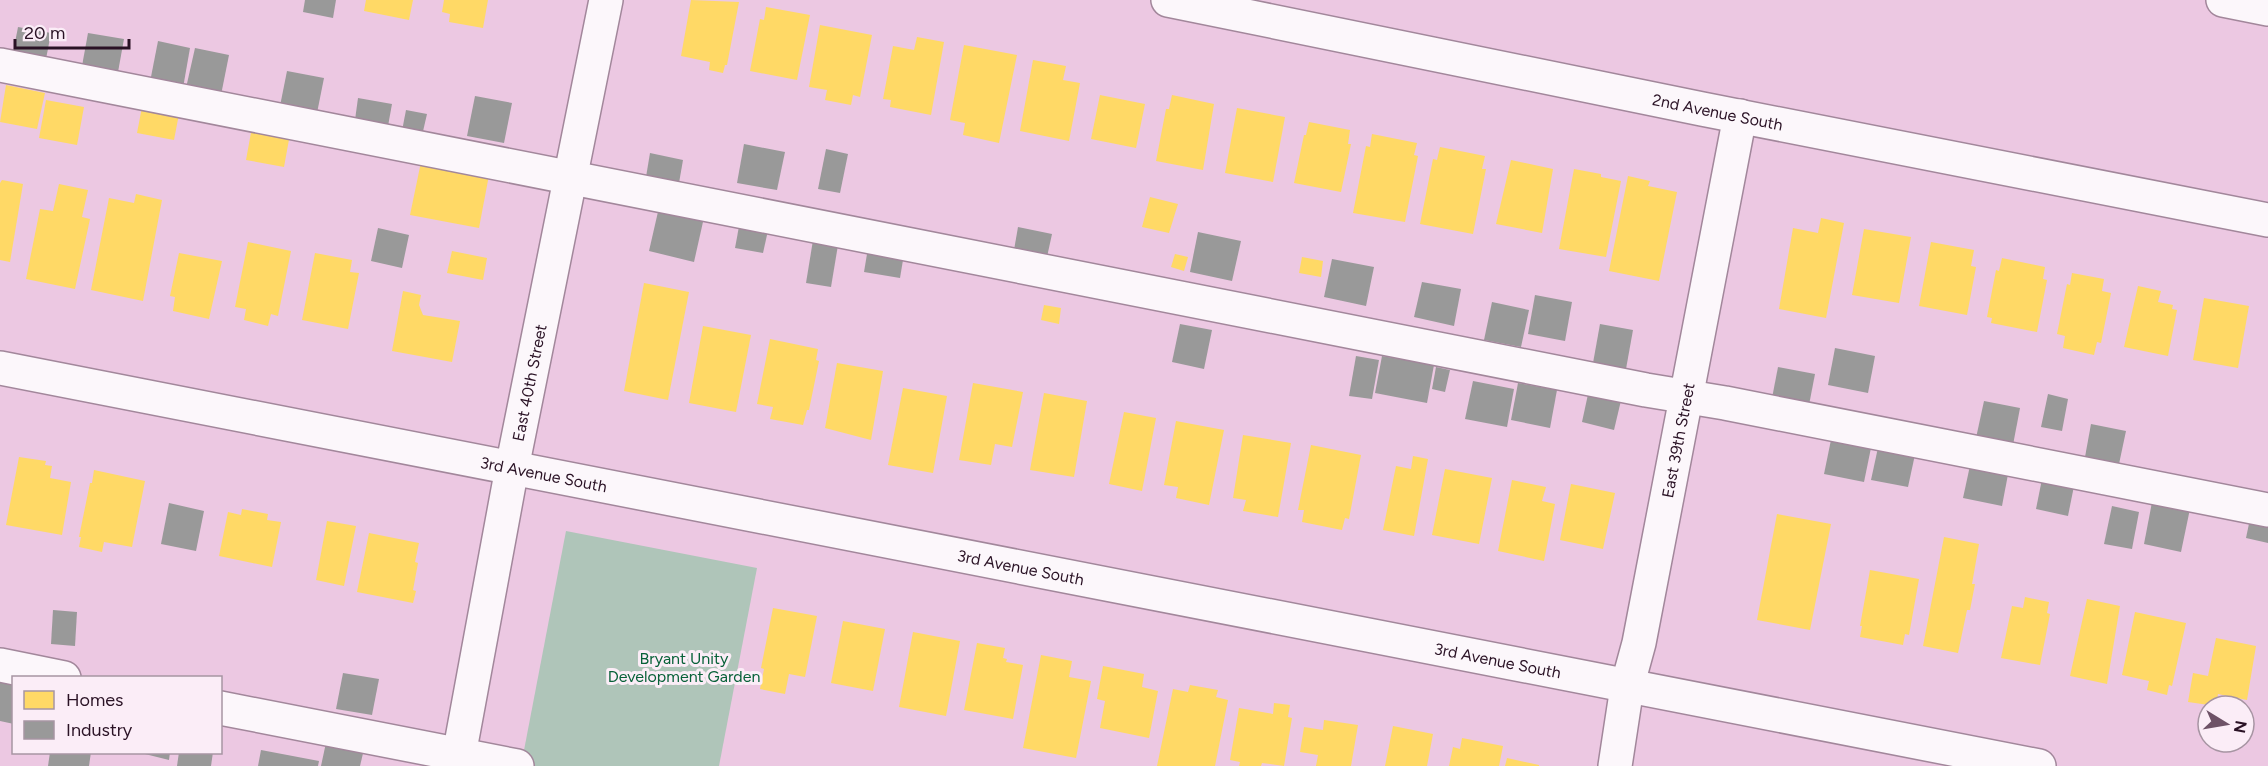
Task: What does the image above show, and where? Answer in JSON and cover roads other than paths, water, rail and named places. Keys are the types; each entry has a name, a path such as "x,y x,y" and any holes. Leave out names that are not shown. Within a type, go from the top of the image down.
{"main road":[{"name":"East 40th Street","path":"458,760 512,468 606,0"},
{"name":"2nd Avenue South","path":"1168,0 2268,220"},
{"path":"2223,0 2268,9"},
{"path":"0,65 2268,510"},
{"name":"East 39th Street","path":"1615,766 1627,687 1639,643 1740,116"},
{"name":"3rd Avenue South","path":"0,368 2039,766"},
{"path":"0,665 54,676"},
{"path":"222,708 458,760 517,766"}],"park label":[{"name":"Bryant Unity Development Garden","path":"684,667"}]}
